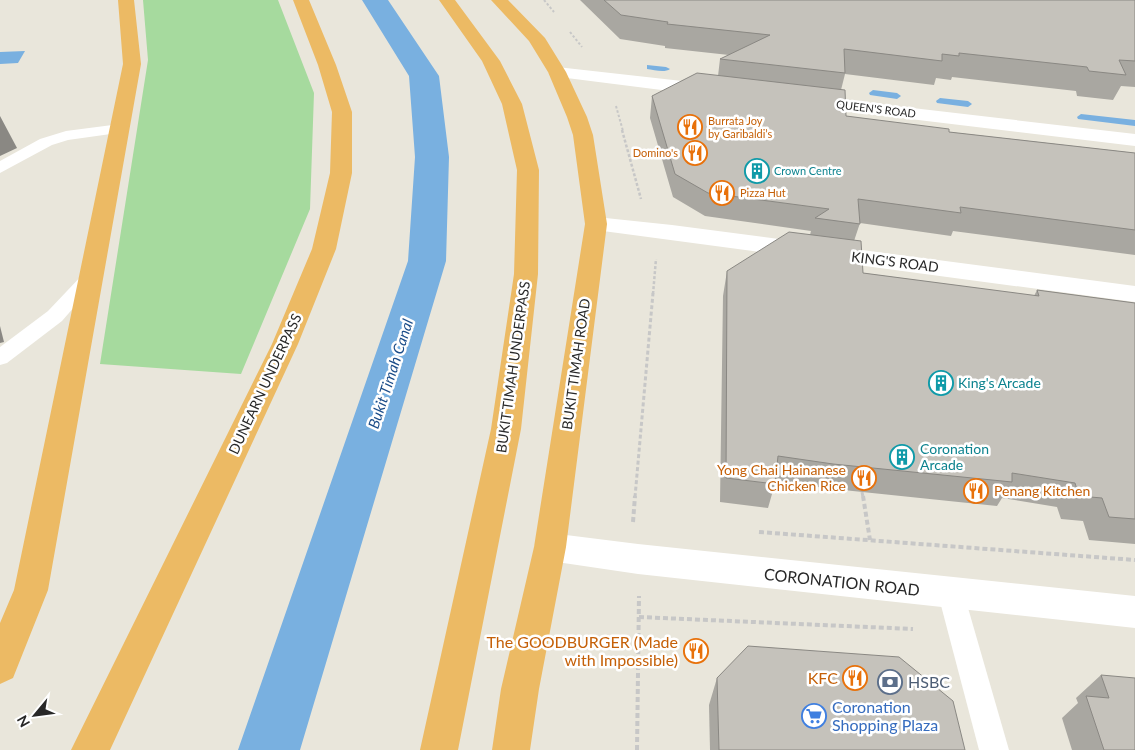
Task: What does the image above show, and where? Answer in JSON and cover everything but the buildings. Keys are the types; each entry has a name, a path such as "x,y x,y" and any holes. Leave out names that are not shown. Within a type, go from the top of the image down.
{"highway":[{"path":"0,666 31,590 120,129 132,64 126,0"},
{"name":"DUNEARN UNDERPASS","path":"90,750 285,344 324,248 341,173 342,112 327,65 301,0"},
{"name":"BUKIT TIMAH UNDERPASS","path":"439,750 506,429 526,274 528,170 512,104 491,61 447,0"},
{"name":"BUKIT TIMAH ROAD","path":"499,0 536,38 557,72 583,136 596,224 550,547 520,689 511,750"}],"street":[{"path":"557,72 726,92"},
{"name":"QUEEN'S ROAD","path":"794,100 1135,140"},
{"name":"KING'S ROAD","path":"596,224 1135,294"},
{"name":"CORONATION ROAD","path":"550,547 638,559 950,594 1135,612"}],"lane":[{"path":"0,168 46,142 66,136 120,129"},
{"path":"0,358 55,316 92,276"},
{"path":"950,594 994,750"}],"path":[{"path":"614,100 649,230 658,242 633,522 638,559 637,750"},
{"path":"862,492 870,540"},
{"path":"633,522 643,523"},
{"path":"752,531 1135,560"},
{"path":"639,617 961,631"}],"green space":[{"path":"143,0 278,0 314,93 310,209 241,374 100,364 148,60"}],"water":[{"path":"25,51 18,63 0,64 0,52"}],"waterway":[{"name":"Bukit Timah Canal","path":"269,750 427,261 432,157 424,76 375,0"},
{"path":"650,67 666,69"},
{"path":"873,93 897,96"},
{"path":"940,101 968,104"},
{"path":"1081,117 1135,123"}],"place":[{"name":"Burrata Joy by Garibaldi’s","path":"690,127"},
{"name":"Domino's","path":"695,153"},
{"name":"Crown Centre","path":"757,171"},
{"name":"Pizza Hut","path":"722,193"},
{"name":"King's Arcade","path":"941,383"},
{"name":"Coronation Arcade","path":"902,457"},
{"name":"Yong Chai Hainanese Chicken Rice","path":"864,478"},
{"name":"Penang Kitchen","path":"976,491"},
{"name":"The GOODBURGER (Made with Impossible)","path":"696,651"},
{"name":"KFC","path":"855,678"},
{"name":"HSBC","path":"890,682"},
{"name":"Coronation Shopping Plaza","path":"814,716"}]}
